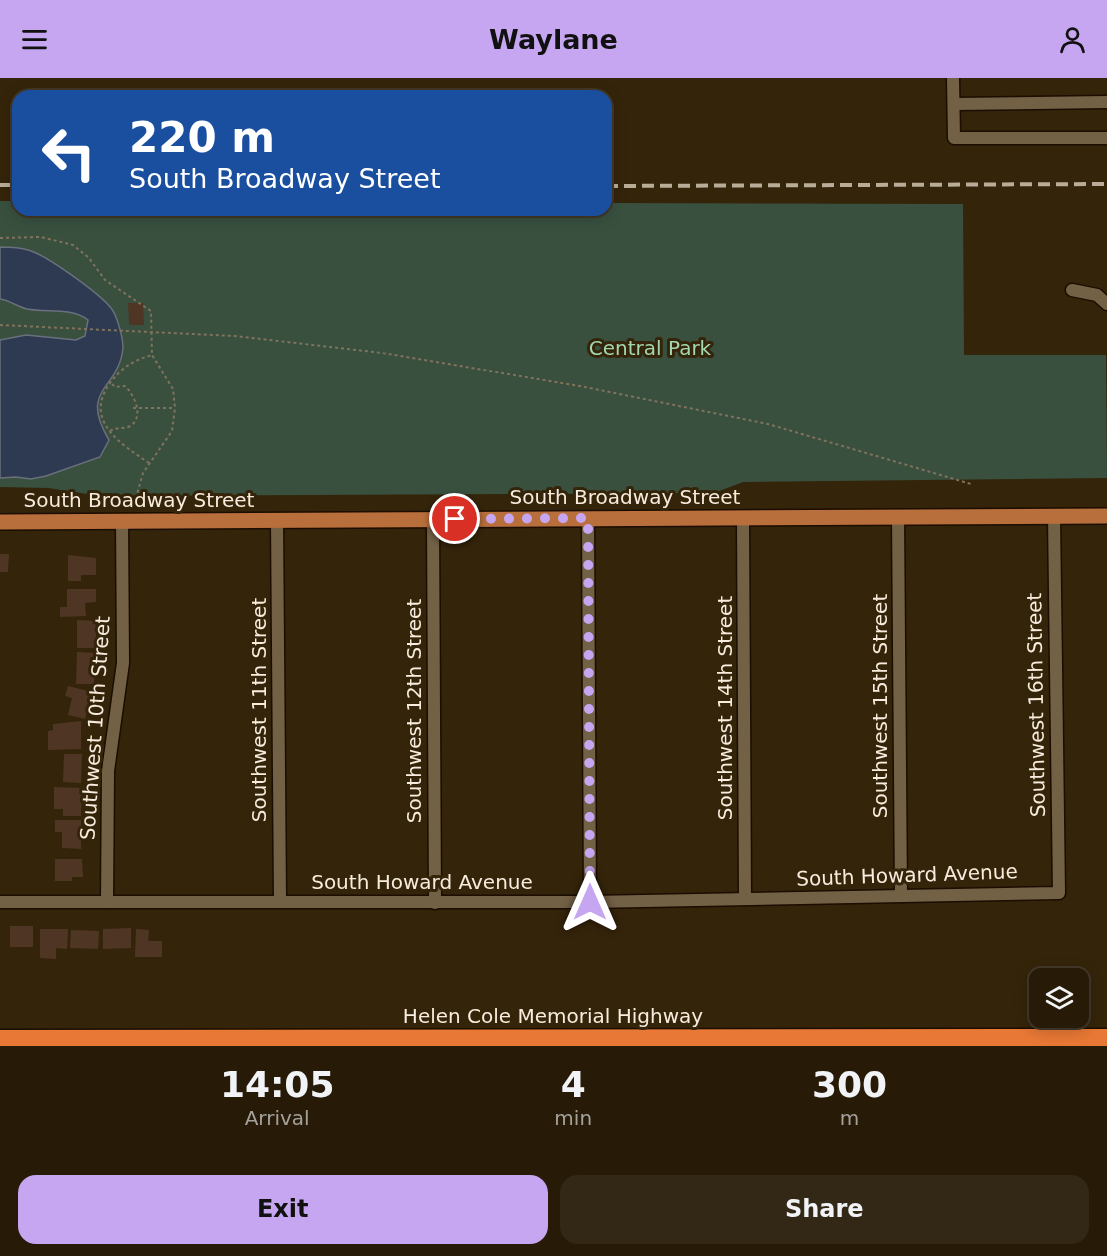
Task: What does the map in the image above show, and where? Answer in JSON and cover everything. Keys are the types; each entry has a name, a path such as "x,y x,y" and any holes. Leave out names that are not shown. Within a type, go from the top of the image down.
{"highway":[{"path":"1072,1038 1107,1032"},
{"name":"Helen Cole Memorial Highway","path":"0,1039 1107,1038"}],"main road":[{"name":"South Broadway Street","path":"0,522 1107,516"}],"street":[{"path":"953,78 954,138 1107,138"},
{"path":"954,104 1107,102"},
{"path":"1072,290 1097,295 1107,304"},
{"name":"Southwest 15th Street","path":"898,516 901,896"},
{"name":"Southwest 16th Street","path":"1054,516 1059,893"},
{"name":"Southwest 14th Street","path":"743,517 745,899"},
{"path":"588,518 590,902"},
{"name":"Southwest 11th Street","path":"278,519 280,900"},
{"name":"Southwest 12th Street","path":"433,519 435,903"},
{"name":"Southwest 10th Street","path":"107,902 108,771 123,663 122,520"},
{"name":"South Howard Avenue","path":"0,902 280,900 435,903 590,902 1029,891 1059,893"}],"path":[{"path":"0,238 41,237 73,245 89,258 105,280 151,310 152,356 173,388 175,408 172,431 143,473 135,501"},
{"path":"0,325 235,336 382,353 580,386 768,424 972,484"},
{"path":"149,463 126,448 110,431 100,409 103,393 110,383 137,359 152,356"},
{"path":"110,383 115,387 125,386 133,393 135,408 133,423 126,428 116,427 110,431"},
{"path":"135,408 175,408"}],"green space":[{"name":"Central Park","path":"0,201 12,201 12,216 612,216 612,203 963,204 964,355 1106,355 1107,478 743,482 714,493 101,496 48,488 0,487"}],"water":[{"path":"0,247 21,248 36,253 84,284 105,301 113,311 123,344 120,362 99,399 98,410 101,423 109,440 100,457 31,479 0,478 0,340 26,335 76,340 85,336 88,320 74,313 27,309 0,299"}],"building":[{"path":"128,303 143,303 144,325 129,325"},
{"path":"0,554 9,554 8,572 0,572"},
{"path":"68,555 96,558 96,575 81,575 81,581 68,581"},
{"path":"67,589 96,589 96,602 85,603 86,616 60,617 60,607 67,607"},
{"path":"77,620 96,621 96,648 77,648"},
{"path":"77,652 96,653 94,684 76,684"},
{"path":"68,686 92,692 85,719 68,715 72,698 65,696"},
{"path":"81,721 81,749 48,750 48,731 53,730 53,724"},
{"path":"64,754 82,754 81,783 63,782"},
{"path":"54,787 82,788 81,816 63,816 63,809 54,809"},
{"path":"55,820 81,820 81,849 62,848 62,832 55,832"},
{"path":"55,859 82,859 83,877 72,877 72,881 55,881"},
{"path":"10,926 33,926 33,947 10,947"},
{"path":"131,928 131,948 103,949 103,929"},
{"path":"40,929 68,929 67,949 56,948 56,959 40,958"},
{"path":"136,929 149,930 148,941 162,941 162,957 135,957"},
{"path":"71,930 99,931 98,949 70,948"}],"railway":[{"path":"612,186 1107,184"},
{"path":"0,185 12,185"}],"route":[{"path":"455,519 588,518 590,902"}]}
